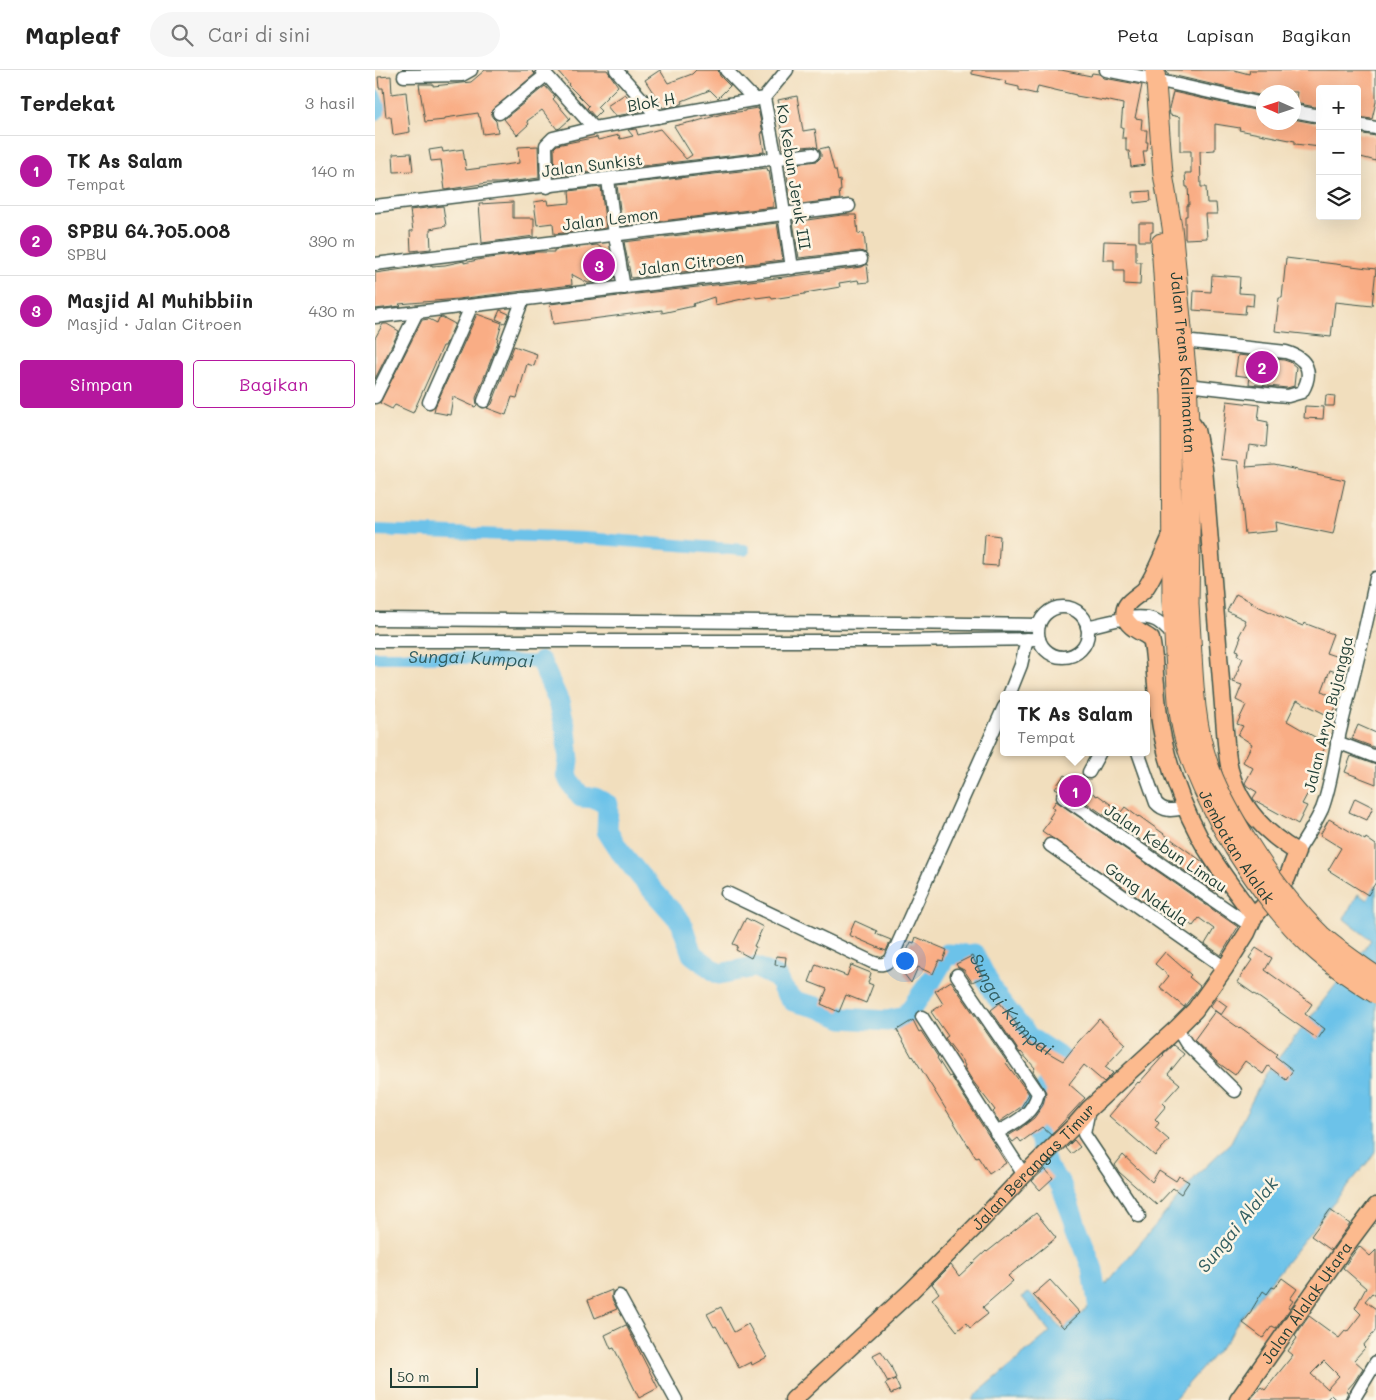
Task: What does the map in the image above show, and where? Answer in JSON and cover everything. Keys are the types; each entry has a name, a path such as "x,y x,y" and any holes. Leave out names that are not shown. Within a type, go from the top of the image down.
{"highway":[{"name":"Jalan Trans Kalimantan","path":"1150,74 1172,227 1189,419 1191,469 1189,604 1180,648"},
{"name":"Jalan Trans Kalimantan","path":"1150,74 1153,169 1160,228 1171,396 1172,534 1180,648"},
{"name":"Jembatan Alalak","path":"1180,648 1207,761 1235,821 1265,869 1302,915 1349,958 1376,976"},
{"name":"Jembatan Alalak","path":"1180,648 1179,713 1184,740 1207,801 1252,877 1290,925 1336,967 1376,994"}],"main road":[{"path":"1189,419 1196,430 1204,468 1229,768 1234,785 1252,816 1283,844 1297,852"},
{"path":"1172,534 1145,590 1126,606 1125,618 1134,628 1151,639 1155,652 1158,712 1163,739 1179,794 1200,838 1253,921"},
{"name":"Jalan Berangas Timur","path":"793,1400 911,1291 975,1228 1089,1109 1195,1010 1225,968 1253,921 1287,878 1297,852"},
{"name":"Jalan Alalak Utara","path":"1238,1400 1376,1206"}],"street":[{"path":"404,76 462,75 471,70"},
{"path":"616,70 658,117"},
{"path":"726,70 760,99"},
{"name":"Ko Kebun Jeruk III","path":"787,70 760,99 776,159 792,268"},
{"path":"1107,70 1150,74 1256,102"},
{"path":"499,113 544,72 594,128"},
{"name":"Blok H","path":"547,186 546,145 553,138 594,128 760,99"},
{"path":"1301,112 1316,115"},
{"path":"1361,126 1376,128"},
{"name":"Jalan Sunkist","path":"375,206 813,154"},
{"path":"609,179 615,234 624,288"},
{"name":"Jalan Lemon","path":"375,264 849,206"},
{"name":"Jalan Citroen","path":"375,317 861,259"},
{"path":"484,401 523,299"},
{"path":"429,402 471,307"},
{"path":"375,397 417,312"},
{"path":"1183,341 1286,352 1296,355 1303,360 1309,372 1306,386 1302,392 1288,396 1187,386"},
{"name":"Jalan Arya Bujangga","path":"1297,852 1311,832 1322,807 1376,578"},
{"path":"375,640 908,641 1033,639 1053,655 1062,657 1072,655 1080,650 1086,642 1088,632 1081,614 1063,606 1054,608 1046,614 1040,622 1038,631 1033,639 1021,665 1012,691"},
{"path":"1087,627 1125,618 1144,617 1153,619 1161,623 1180,648"},
{"path":"375,619 898,622 1039,625"},
{"path":"727,893 872,962 884,965 891,959 1000,716"},
{"path":"1337,742 1376,757"},
{"path":"1089,772 1095,756"},
{"path":"1139,756 1156,803 1161,809 1186,808"},
{"name":"Jalan Kebun Limau","path":"1063,797 1253,921"},
{"name":"Gang Nakula","path":"1050,845 1225,968"},
{"path":"957,975 1038,1093 1032,1106 1022,1118 996,1133"},
{"path":"922,1017 1024,1175"},
{"path":"1177,1028 1186,1043 1235,1091"},
{"path":"1089,1109 1084,1134 1139,1216"},
{"path":"619,1296 676,1400"},
{"path":"1353,1400 1376,1362"}],"water":[{"name":"Sungai Alalak","path":"1376,885 1376,1150 1368,1162 1239,1320 1228,1339 1174,1400 972,1400 1050,1332 1022,1297 1029,1293 1063,1330 1083,1312 1197,1175 1231,1142 1265,1075 1371,940 1344,919 1358,894 1367,900"}],"building":[{"path":"485,70 531,70 535,74 492,110 491,115 496,121 498,132 483,134 478,113 425,122 419,84 433,84 433,86 471,82"},
{"path":"557,70 607,70 618,86 597,107 601,111 595,117 587,108 589,106 568,85"},
{"path":"660,70 668,83 692,74 696,70 718,70 720,76 730,86 718,98 710,90 682,101 683,103 679,105 663,108 645,80"},
{"path":"972,70 1061,70 1091,76 1092,73 1099,74 1104,78 1142,85 1135,118 1142,119 1141,130 1147,130 1147,151 1143,151 1145,165 1131,167 1129,151 1126,151 1126,138 1122,138 1123,104 1076,96 1038,86 1036,94 1005,84 1006,81 972,74"},
{"path":"1166,70 1234,70 1249,74 1250,70 1376,70 1376,102 1372,119 1361,118 1361,85 1316,85 1316,107 1301,104 1301,85 1256,85 1256,94 1167,74"},
{"path":"391,76 392,94 406,92 410,132 393,135 391,117 386,117 383,88 379,88 378,77"},
{"path":"545,86 570,119 557,129 542,110 527,121 529,124 517,135 504,119"},
{"path":"1173,92 1256,110 1256,130 1301,130 1301,120 1316,123 1316,147 1295,144 1295,141 1215,124 1215,150 1200,151 1201,187 1206,187 1207,203 1216,203 1217,214 1205,214 1207,238 1185,239 1185,216 1187,216 1187,205 1189,205 1185,173 1191,173 1191,151 1180,151 1180,117 1170,115 1169,108"},
{"path":"625,94 641,110 640,112 615,116 607,106"},
{"path":"797,96 803,131 815,129 818,148 812,146 783,149 781,136 783,136 779,119 783,118 778,100"},
{"path":"758,108 763,133 761,133 764,152 555,176 554,148 557,145 597,137 598,140 619,135 620,139 633,136 628,130 636,129 638,135 660,129 686,159 692,155 674,126 722,114"},
{"path":"1361,134 1376,136 1376,161 1361,157"},
{"path":"538,146 539,178 487,183 445,190 441,160 431,161 429,150 442,148 443,152 463,149 466,170 519,163 518,147"},
{"path":"828,147 838,181 840,180 840,199 793,205 792,199 790,199 786,165 817,161 821,157 819,149"},
{"path":"411,153 413,171 394,172 393,154"},
{"path":"767,168 769,170 774,202 773,207 622,226 617,185"},
{"path":"601,187 606,228 554,234 553,223 537,225 534,202 547,200 548,205 570,203 569,191"},
{"path":"1150,191 1151,201 1134,203 1133,192"},
{"path":"513,202 513,218 534,218 534,236 482,243 479,204"},
{"path":"443,206 446,226 430,229 431,249 411,251 410,231 413,231 410,210"},
{"path":"842,215 856,215 858,234 864,233 866,253 860,251 799,258 793,222"},
{"path":"777,223 783,260 631,278 624,242"},
{"path":"1139,223 1153,223 1150,241 1139,241"},
{"path":"1104,241 1136,242 1136,262 1141,262 1140,285 1124,284 1124,270 1114,270 1114,260 1103,260"},
{"path":"597,245 610,253 614,280 588,283 571,274 572,285 399,304 401,306 375,309 375,273 464,261 464,263 537,252 554,252 554,250"},
{"path":"1286,258 1376,269 1372,306 1335,302 1331,337 1275,331 1279,298 1282,298"},
{"path":"867,264 869,282 859,283 858,280 839,283 840,287 805,294 772,299 771,296 756,298 756,296 715,305 714,297 693,304 694,306 662,313 662,310 553,324 550,304 793,276 862,267"},
{"path":"1212,275 1240,277 1239,293 1254,294 1253,306 1246,305 1245,314 1193,310 1194,291 1211,292"},
{"path":"500,310 509,314 505,323 496,319"},
{"path":"477,314 502,323 498,342 476,398 477,405 475,407 453,397 450,415 434,412 435,407"},
{"path":"442,317 455,324 413,413 395,405 392,409 380,403 422,320 429,319 437,323 439,318"},
{"path":"383,324 387,324 399,331 375,379 375,338"},
{"path":"514,346 537,354 534,366 527,364 517,398 512,397 506,415 487,408 492,404"},
{"path":"1238,355 1290,362 1296,367 1294,386 1287,388 1249,384 1250,377 1235,375"},
{"path":"1326,395 1335,396 1334,406 1325,406"},
{"path":"1227,401 1260,405 1258,420 1268,422 1266,447 1249,445 1246,467 1274,465 1345,480 1333,534 1276,522 1277,531 1245,534 1238,461 1220,459"},
{"path":"1305,406 1324,407 1323,419 1304,418"},
{"path":"985,534 1000,536 998,566 983,565"},
{"path":"1236,594 1285,619 1303,626 1304,623 1333,634 1326,653 1341,658 1336,672 1330,670 1322,691 1339,700 1331,717 1297,700 1287,721 1327,744 1316,764 1322,767 1302,804 1307,806 1298,824 1254,800 1253,798 1257,792 1245,783 1253,768 1243,762 1252,744 1238,735 1243,726 1237,724 1246,705 1236,700 1242,685 1233,682 1243,658 1237,655 1239,651 1236,650 1241,637 1239,636 1246,623 1244,622 1245,620 1227,611"},
{"path":"1358,725 1376,733 1376,748 1352,739"},
{"path":"1351,756 1376,765 1376,784 1345,772"},
{"path":"1064,775 1098,795 1121,812 1125,807 1139,816 1203,862 1219,885 1214,891 1068,790 1055,788"},
{"path":"1355,798 1373,807 1367,820 1349,812"},
{"path":"1056,801 1238,927 1221,955 1205,944 1214,929 1199,918 1193,926 1181,918 1176,924 1042,831 1051,819 1049,818 1055,809 1052,807"},
{"path":"1329,819 1376,845 1376,882 1368,895 1328,870 1341,848 1320,835"},
{"path":"746,918 763,927 754,946 756,947 751,958 736,950 738,946 733,944"},
{"path":"855,921 877,931 876,934 891,940 886,951 849,935"},
{"path":"916,937 947,950 943,961 939,960 933,974 918,967 911,983 904,974 909,963 906,962 909,954 906,953 911,942 914,943"},
{"path":"1256,948 1272,958 1265,970 1312,1004 1305,1014 1325,1029 1318,1039 1237,982 1252,960 1249,958"},
{"path":"1165,952 1191,975 1189,977 1200,986 1184,1007 1160,987 1169,976 1155,964"},
{"path":"776,956 786,957 785,966 775,965"},
{"path":"972,956 983,977 972,982 964,970 956,964"},
{"path":"816,964 847,976 851,965 871,973 868,983 873,985 866,1003 846,995 839,1012 821,1004 827,989 809,982"},
{"path":"951,981 1029,1094 1021,1107 999,1122 993,1112 995,1110 972,1080 963,1062 945,1038 948,1036 931,1012 943,1004 935,991"},
{"path":"1216,998 1227,1006 1221,1015 1210,1007"},
{"path":"1000,1003 1018,1026 1016,1028 1032,1047 1035,1045 1063,1061 1099,1019 1126,1044 1105,1067 1113,1073 1104,1082 1084,1065 1069,1084 1085,1098 1051,1135 1042,1127 1021,1142 1018,1138 1013,1142 1008,1136 1034,1118 1043,1105 1046,1092 1033,1071 1035,1068 1020,1053 991,1010"},
{"path":"1215,1011 1277,1054 1275,1056 1293,1070 1286,1080 1268,1066 1263,1074 1245,1061 1235,1075 1217,1062 1194,1040"},
{"path":"913,1020 919,1032 921,1031 949,1077 951,1076 1006,1163 989,1174 978,1157 976,1158 897,1030"},
{"path":"1173,1045 1184,1054 1168,1074 1180,1084 1163,1103 1166,1106 1155,1119 1159,1123 1155,1128 1169,1140 1155,1156 1109,1116"},
{"path":"1074,1140 1080,1147 1071,1154 1066,1148"},
{"path":"1123,1155 1152,1182 1159,1170 1176,1181 1179,1176 1189,1182 1181,1194 1173,1188 1157,1205 1119,1172 1115,1165"},
{"path":"1045,1169 1053,1178 1040,1190 1032,1181"},
{"path":"1330,1210 1350,1224 1331,1250 1311,1236"},
{"path":"1036,1213 1056,1238 1008,1276 1013,1281 983,1307 988,1314 970,1328 966,1323 957,1331 932,1299 939,1293 932,1284 951,1265 959,1276 986,1251"},
{"path":"1359,1246 1370,1256 1376,1250 1376,1296 1372,1293 1365,1301 1376,1309 1376,1330 1363,1346 1365,1348 1354,1360 1363,1368 1346,1391 1348,1392 1345,1399 1336,1400 1331,1395 1326,1400 1250,1400 1261,1387 1265,1390 1293,1355 1288,1351 1297,1338 1295,1336 1309,1316 1339,1338 1345,1331 1347,1332 1361,1314 1355,1308 1366,1288 1343,1268","holes":["1324,1361 1339,1376 1327,1389 1311,1374"]},
{"path":"1282,1278 1297,1289 1290,1299 1293,1301 1288,1308 1290,1309 1276,1328 1272,1326 1263,1338 1243,1323 1263,1291 1267,1294 1272,1287 1275,1288"},
{"path":"1050,1280 1080,1313 1064,1328 1033,1295"},
{"path":"612,1290 612,1299 617,1309 595,1318 588,1300"},
{"path":"721,1307 734,1332 748,1324 767,1357 752,1365 751,1362 739,1368 716,1326 714,1327 707,1314"},
{"path":"626,1325 658,1388 639,1398 614,1348 611,1349 605,1335"},
{"path":"881,1351 890,1364 896,1378 888,1382 873,1355"},
{"path":"895,1379 900,1390 891,1394 885,1384"}],"waterway":[{"path":"375,95 380,108 379,112 375,115"},
{"path":"375,530 585,538 744,550"},
{"name":"Sungai Kumpai","path":"375,657 451,657 541,662"},
{"name":"Sungai Kumpai","path":"541,662 559,702 566,730 569,760 567,775 570,782 581,797 595,798 608,805 607,831 619,850 681,922 692,954 719,974 755,967 778,978 783,989 793,1001 820,1008 843,1018 887,1021 905,1017 931,981 947,954 974,954 993,992 1021,1028 1030,1038 1061,1058 1058,1068 1029,1116 1039,1138 1047,1168 1061,1185 1093,1270 1101,1323"}],"place":[{"name":"Masjid Al Muhibbiin","path":"599,265"},
{"name":"SPBU 64.705.008","path":"1262,367"},
{"name":"TK As Salam","path":"1075,791"}]}
